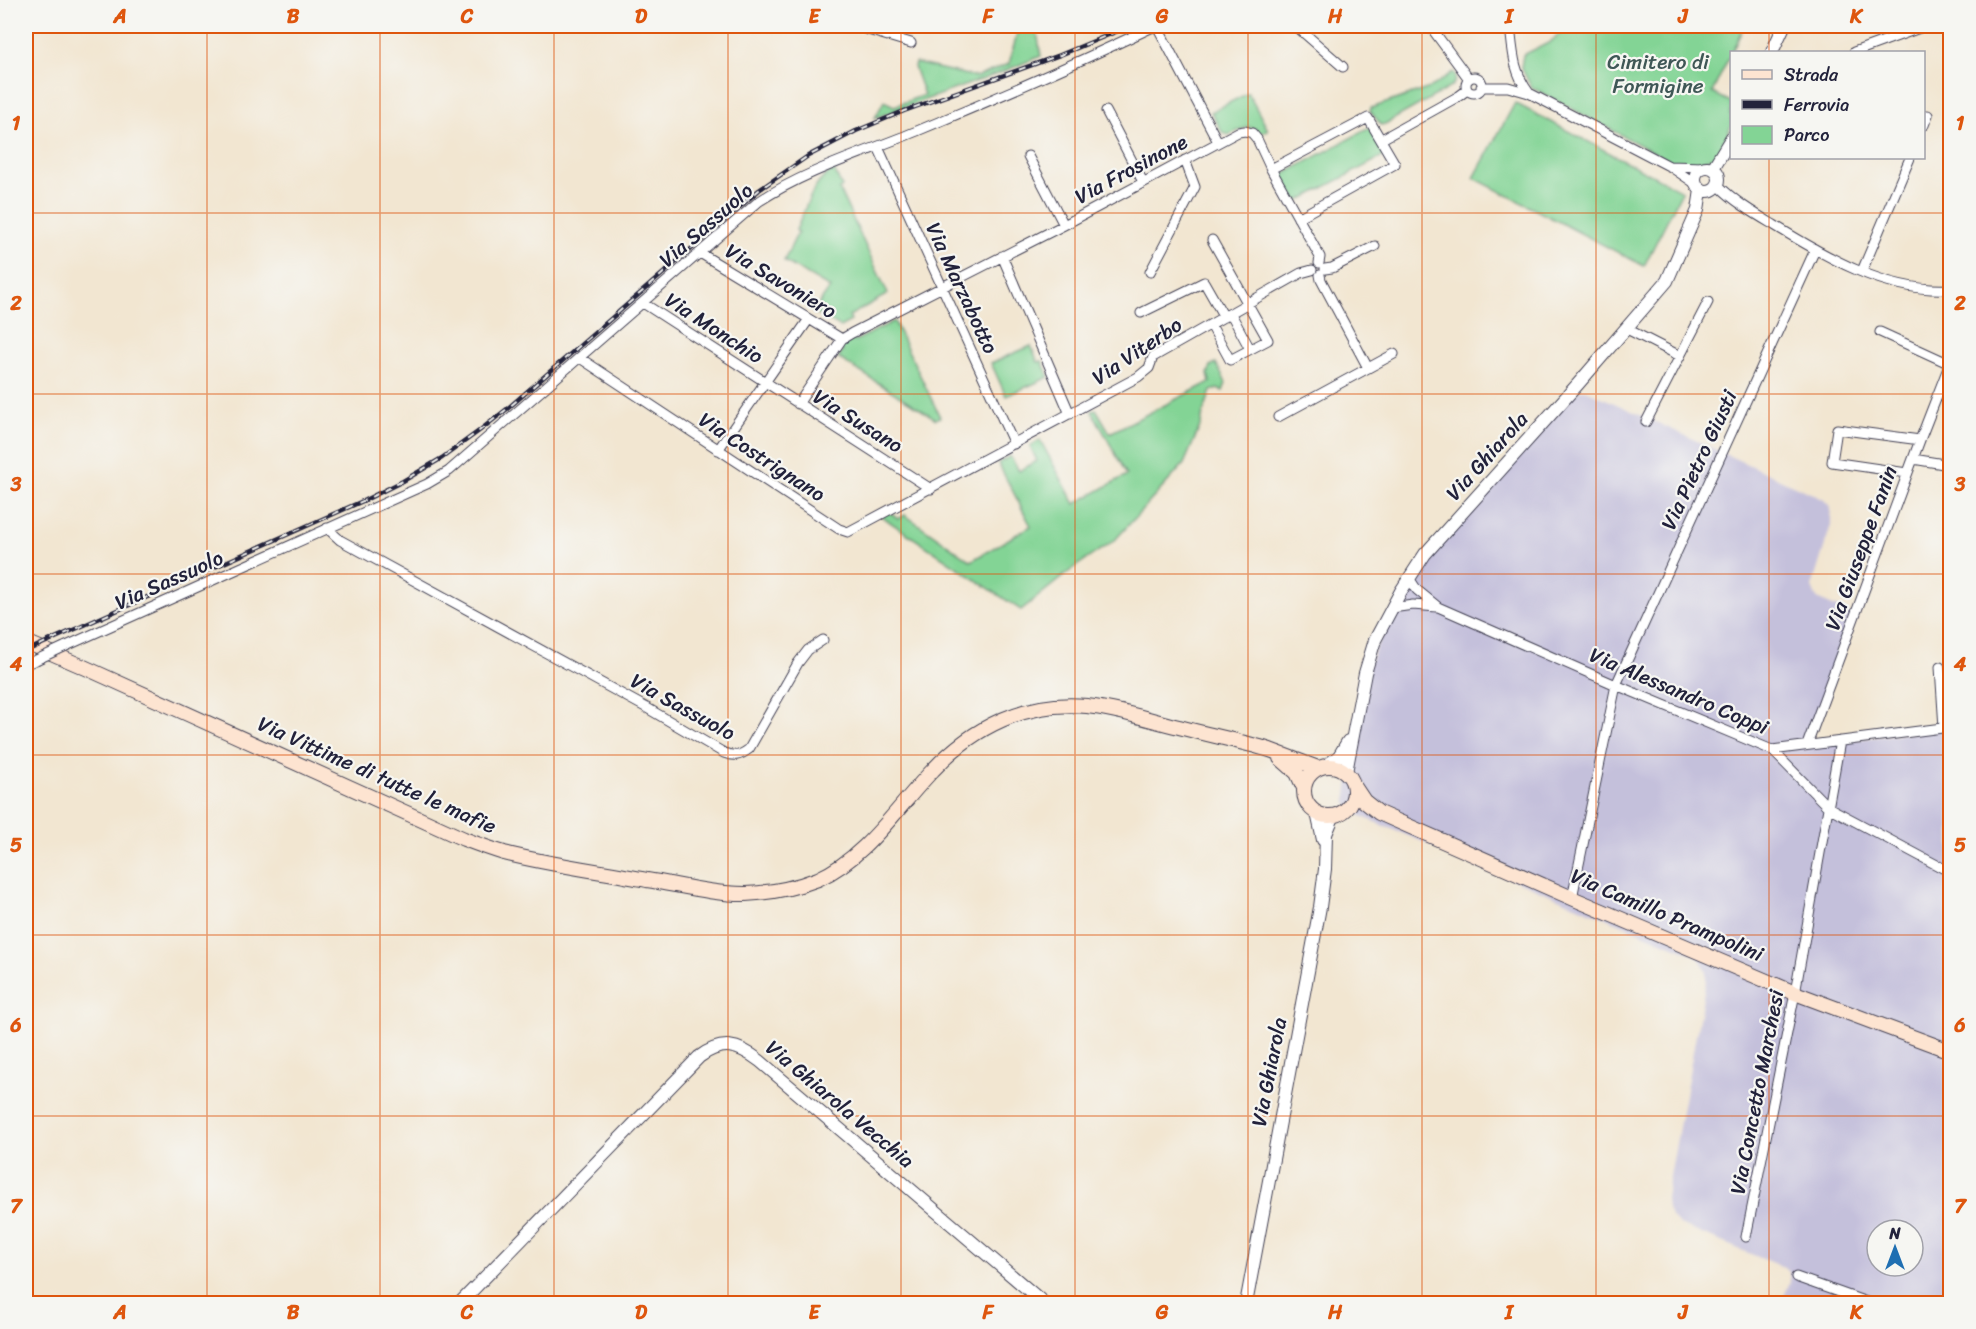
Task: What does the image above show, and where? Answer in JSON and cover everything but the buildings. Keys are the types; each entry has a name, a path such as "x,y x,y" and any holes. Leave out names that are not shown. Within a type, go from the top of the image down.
{"main road":[{"name":"Via Vittime di tutte le mafie","path":"26,642 474,843 535,860 712,891 743,894 798,885 818,878 842,865 867,845 958,745 984,728 1009,716 1034,709 1064,705 1116,711 1269,750 1322,767"},
{"name":"Via Vittime di tutte le mafie","path":"1269,750 1297,773 1304,788"},
{"path":"1333,766 1346,772 1354,786 1352,802 1340,812 1317,813 1307,802 1304,788 1306,780 1322,767 1333,766"},
{"name":"Via Camillo Prampolini","path":"1354,786 1364,801 1379,813 1795,993 1948,1050"},
{"name":"Via Camillo Prampolini","path":"1340,812 1379,813"}],"street":[{"path":"861,26 911,43"},
{"path":"1156,26 1218,142"},
{"name":"Via Sassuolo","path":"26,664 427,484 448,471 770,194 814,173 1077,63 1156,26"},
{"path":"1296,26 1343,67"},
{"path":"1430,26 1469,79"},
{"path":"1510,26 1515,64 1520,80 1529,93"},
{"path":"1772,51 1784,26"},
{"path":"1863,51 1925,26"},
{"path":"1467,90 1466,83 1473,77 1478,78 1481,87"},
{"path":"1467,90 1476,92 1481,87 1508,87 1529,93 1669,166 1698,187 1713,190 1718,185 1718,174 1708,168 1669,166"},
{"path":"1382,139 1467,90"},
{"path":"1106,111 1143,182"},
{"path":"1925,121 1928,115"},
{"path":"1271,169 1368,118 1382,139 1395,164 1298,218"},
{"name":"Via Frosinone","path":"842,339 1064,225 1218,142 1245,131 1252,133 1261,145 1271,169 1320,257 1321,280 1368,368"},
{"name":"Via Ghiarola","path":"1346,772 1365,672 1376,640 1409,578 1425,554 1667,281 1698,210 1697,172 1708,168 1730,138"},
{"name":"Via Marzabotto","path":"878,147 1014,444"},
{"path":"1028,156 1064,225"},
{"path":"1862,272 1910,159"},
{"path":"1150,272 1195,187 1185,160"},
{"path":"1718,185 1732,199 1815,250 1862,272 1902,286 1950,289"},
{"path":"1211,325 1230,360 1268,340 1212,240"},
{"name":"Via Viterbo","path":"1014,444 1138,377 1149,368 1153,357 1301,273 1332,268 1375,246"},
{"name":"Via Pietro Giusti","path":"1572,898 1616,685 1815,250"},
{"name":"Via Savoniero","path":"700,253 842,339"},
{"path":"1002,256 1070,414"},
{"path":"1141,313 1204,282 1250,350"},
{"path":"1646,422 1708,302"},
{"name":"Via Monchio","path":"642,303 765,383"},
{"path":"718,450 809,319"},
{"path":"1627,328 1680,356"},
{"name":"Via Giuseppe Fanin","path":"1807,745 1907,473 1950,364 1880,332"},
{"path":"798,404 842,339"},
{"path":"1278,417 1394,354"},
{"name":"Via Costrignano","path":"580,358 843,531 853,530 931,489"},
{"name":"Via Susano","path":"765,383 931,489"},
{"path":"1907,473 1832,462 1836,429 1920,440"},
{"path":"931,489 1014,444"},
{"path":"1913,459 1950,465"},
{"name":"Via Sassuolo","path":"327,528 340,540 733,756 740,755 749,748 798,663 808,650 823,640"},
{"name":"Via Alessandro Coppi","path":"1409,578 1417,590 1438,607 1772,750 1828,807 1950,872"},
{"name":"Via Alessandro Coppi","path":"1392,608 1413,605 1438,607"},
{"path":"1772,750 1947,728 1940,666"},
{"path":"1322,767 1339,756 1352,735"},
{"name":"Via Concetto Marchesi","path":"1746,1237 1795,993 1840,741"},
{"name":"Via Ghiarola","path":"1246,1304 1320,907 1325,869 1326,834 1340,812"},
{"name":"Via Ghiarola","path":"1317,813 1325,847"},
{"name":"Via Ghiarola Vecchia","path":"459,1304 699,1057 713,1048 725,1046 744,1050 760,1061 1045,1304"},
{"path":"1796,1277 1872,1304"}],"shaded area":[{"path":"1581,390 1586,390 1823,499 1828,504 1831,509 1831,525 1812,587 1819,600 1851,616 1807,745 1950,728 1950,1303 1781,1303 1790,1282 1789,1272 1785,1268 1680,1225 1667,1209 1666,1198 1706,981 1706,972 1698,957 1363,817 1349,808 1346,801 1365,673 1401,591 1568,398"}],"green space":[{"path":"1019,26 1036,26 1041,56 875,118 884,101 894,106 924,95 914,67 915,63 976,77 1009,64"},
{"name":"Cimitero di Formigine","path":"1566,26 1744,26 1730,51 1712,93 1730,102 1730,128 1718,155 1694,165 1681,167 1531,87 1521,67 1523,55 1551,41"},
{"path":"1453,72 1455,81 1449,88 1385,124 1381,125 1370,111 1371,108 1430,88"},
{"path":"1248,93 1268,130 1259,134 1256,129 1248,127 1228,135 1222,132 1211,112"},
{"path":"1515,103 1682,191 1644,266 1474,178"},
{"path":"1369,128 1384,156 1297,202 1282,175"},
{"path":"834,170 842,187 839,189 888,294 849,316 851,321 840,327 813,312 830,288 784,261 798,232 796,230 810,196 820,181"},
{"path":"894,321 940,417 936,419 838,358 843,351 838,347 852,335 855,341"},
{"path":"1031,346 1038,362 1042,361 1049,377 1006,396 991,363"},
{"path":"1216,363 1226,383 1223,391 1217,389 1211,391 1201,424 1184,464 1115,540 1075,567 1021,610 881,516 889,512 898,519 905,515 971,561 1031,526 998,463 1010,456 1019,471 1037,461 1030,446 1040,440 1075,504 1127,475 1092,411 1096,409 1110,433 1210,382 1208,374 1211,366"}],"railway":[{"path":"26,651 365,500 442,458 507,409 759,190 808,156 856,131 904,111 1060,55 1130,26"}]}
